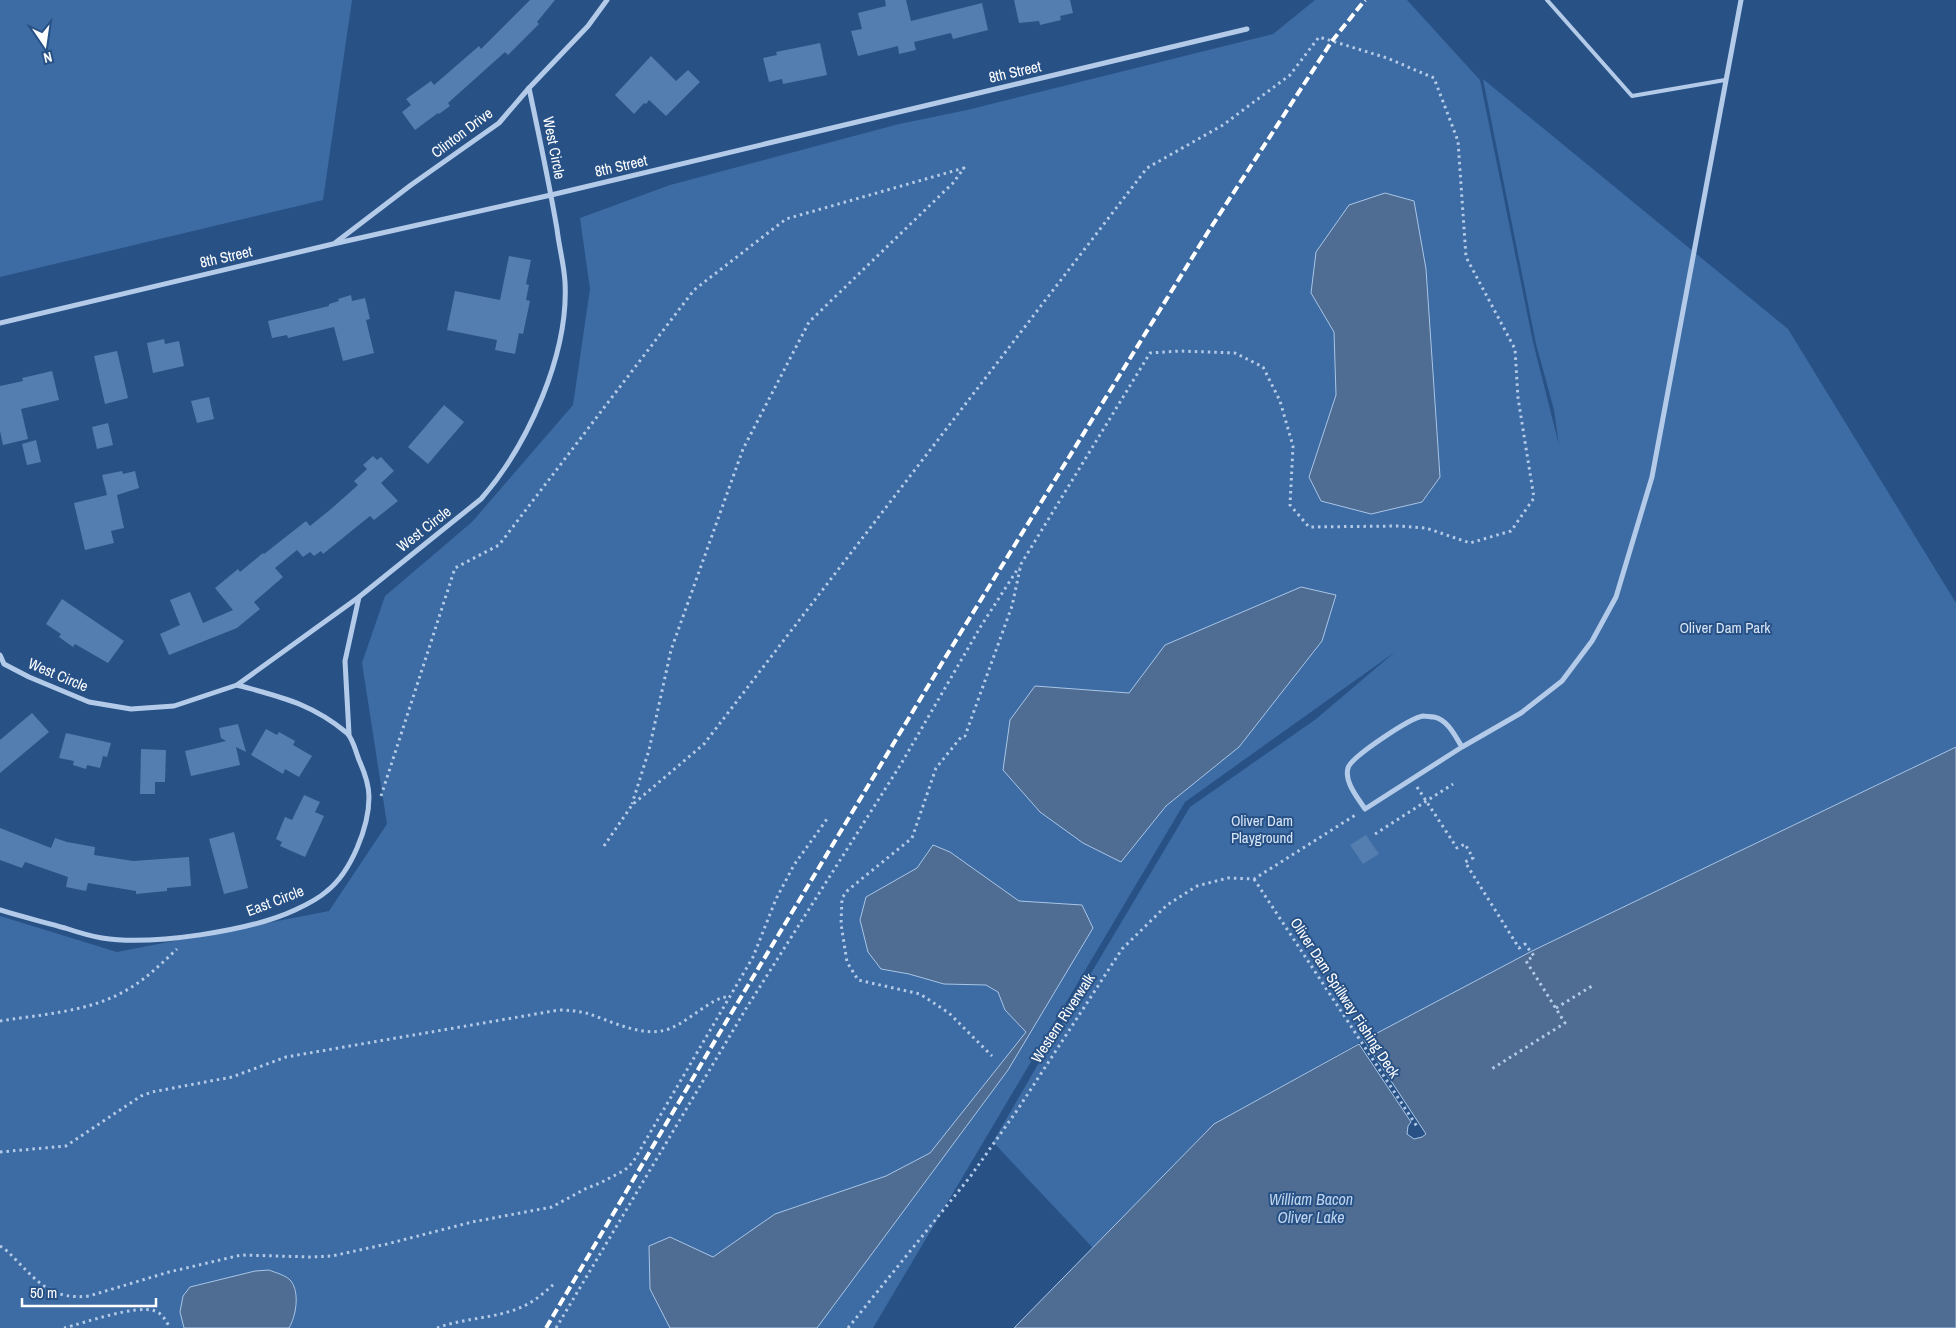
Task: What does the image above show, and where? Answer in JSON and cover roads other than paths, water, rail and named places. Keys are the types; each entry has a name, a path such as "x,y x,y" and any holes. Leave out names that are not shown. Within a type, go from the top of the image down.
{"street":[{"name":"Clinton Drive","path":"333,244 411,184 499,123 529,88 588,26 607,0"},
{"path":"1462,747 1449,726 1436,718 1423,716 1409,722 1355,758 1348,768 1348,781 1365,809 1462,747 1521,713 1562,680 1592,641 1616,597 1652,477 1741,0"},
{"name":"8th Street","path":"0,323 333,244 551,195 1246,29"},
{"name":"West Circle","path":"0,655 2,666 89,702 131,709 174,706 237,685 359,597 481,499 494,484 520,446 536,411 552,368 559,346 562,326 565,281 551,195 529,88"},
{"name":"East Circle","path":"0,910 101,938 130,940 180,937 250,925 293,911 328,891 342,875 352,859 361,838 369,796 365,774 349,734 345,661 359,597"},
{"path":"237,685 308,706 349,734"}],"lane":[{"path":"1547,0 1632,96 1726,80"}],"water":[{"path":"1385,193 1414,201 1426,269 1440,477 1422,502 1371,514 1321,501 1309,477 1336,395 1334,332 1311,293 1316,252 1349,205"},
{"path":"1301,587 1336,595 1322,641 1239,747 1166,806 1121,862 1083,843 1040,812 1003,770 1010,720 1035,686 1129,693 1165,645"},
{"name":"William Bacon Oliver Lake","path":"1956,747 1956,1328 1014,1328 1214,1124 1359,1044 1411,1122 1408,1126 1407,1134 1414,1139 1422,1137 1426,1134 1364,1040 1532,951"},
{"path":"933,845 950,852 1019,901 1082,905 1093,928 1008,1070 817,1328 670,1328 650,1289 649,1246 670,1237 713,1257 775,1214 886,1176 930,1153 1026,1032 1005,1010 998,992 986,985 944,984 909,974 881,969 868,952 860,920 866,897 917,868"},
{"path":"269,1270 286,1277 294,1286 296,1304 294,1317 289,1328 184,1328 180,1312 183,1296 190,1287 255,1271"}],"railway":[{"path":"546,1328 726,1022 945,658 1208,232 1332,41 1365,0"}],"park label":[{"name":"Oliver Dam Park","path":"1725,628"},
{"name":"Oliver Dam Playground","path":"1262,830"}]}
